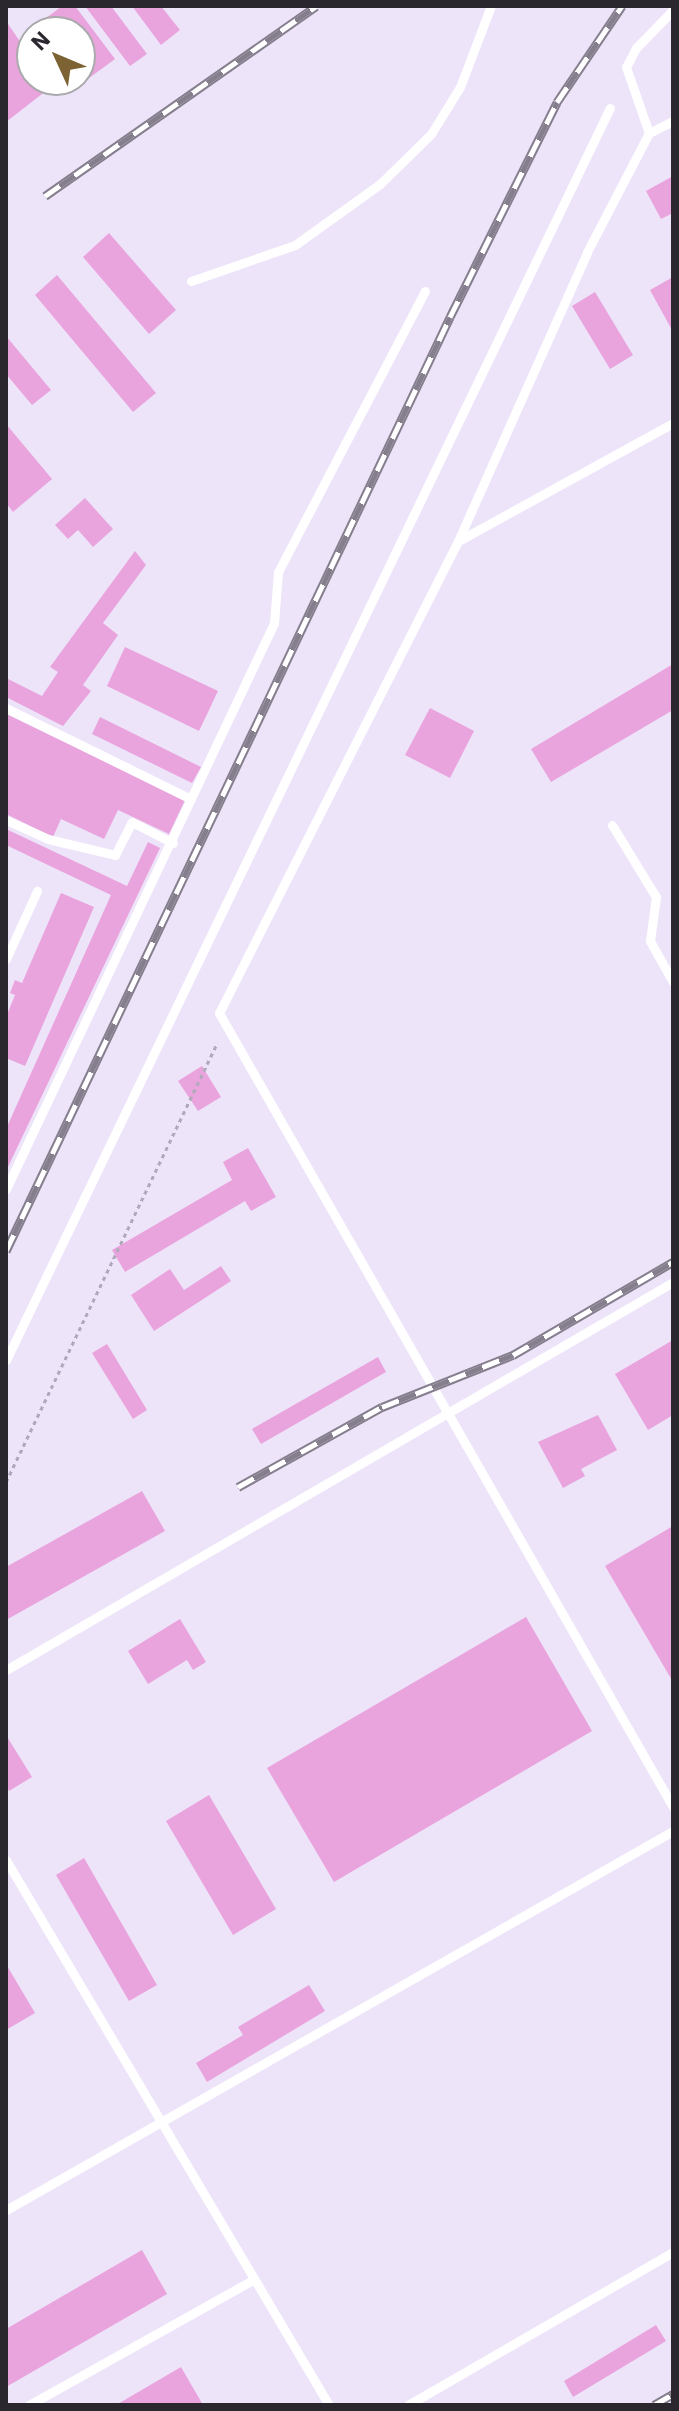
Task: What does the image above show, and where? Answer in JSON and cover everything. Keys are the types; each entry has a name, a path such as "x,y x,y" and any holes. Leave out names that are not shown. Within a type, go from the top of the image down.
{"lane":[{"path":"191,281 295,245 336,220 380,184 431,134 460,87 491,6"},
{"path":"649,133 626,67 636,48 673,10"},
{"path":"6,1360 610,108"},
{"path":"673,121 649,133 587,252 458,541 219,1013 673,1807"},
{"path":"6,1189 173,843 274,623 278,572 425,291"},
{"path":"458,541 673,423"},
{"path":"6,708 191,799"},
{"path":"6,820 48,839 115,855 132,822 173,843"},
{"path":"612,825 656,897 650,941 673,982"},
{"path":"6,959 10,940 37,891"},
{"path":"6,1670 673,1282"},
{"path":"6,2210 673,1831"},
{"path":"6,1860 329,2405"},
{"path":"408,2405 673,2252"},
{"path":"29,2405 254,2279"}],"path":[{"path":"6,1482 221,1035 219,1013"}],"building":[{"path":"62,6 75,6 83,16 49,16"},
{"path":"85,6 111,6 147,54 130,66 96,21 96,16"},
{"path":"132,6 161,6 180,30 161,45"},
{"path":"6,21 16,36 16,96 39,96 6,122"},
{"path":"96,34 115,59 96,73"},
{"path":"673,176 673,213 661,219 646,191"},
{"path":"109,233 176,310 149,334 83,257"},
{"path":"57,275 156,393 133,412 35,295"},
{"path":"673,277 673,332 650,290"},
{"path":"595,292 633,355 610,369 572,306"},
{"path":"6,336 51,390 32,405 6,374"},
{"path":"6,424 52,479 13,512 6,503"},
{"path":"85,498 113,529 93,547 78,530 68,539 55,525"},
{"path":"135,551 146,565 103,623 118,635 83,685 91,691 63,726 6,697 6,678 42,696 58,672 50,667"},
{"path":"125,647 218,691 199,731 107,686"},
{"path":"673,664 673,710 551,782 531,749"},
{"path":"430,708 474,731 450,778 405,755"},
{"path":"6,714 185,800 169,834 118,810 104,839 61,819 53,837 6,814"},
{"path":"100,717 201,767 192,783 92,734"},
{"path":"6,829 127,886 148,842 160,848 6,1171 6,1129 111,895 6,845"},
{"path":"61,893 94,907 25,1066 6,1058 6,1017 15,995 10,993 15,980 22,983"},
{"path":"202,1066 221,1097 198,1111 178,1081"},
{"path":"248,1148 276,1197 251,1211 245,1201 125,1272 112,1250 232,1180 223,1162"},
{"path":"221,1266 231,1281 154,1331 131,1295 170,1269 184,1290"},
{"path":"673,1340 673,1415 648,1430 615,1374"},
{"path":"107,1344 147,1410 133,1419 92,1353"},
{"path":"378,1357 386,1372 261,1444 252,1429"},
{"path":"598,1415 617,1450 581,1469 585,1476 563,1488 538,1442"},
{"path":"142,1491 165,1531 6,1620 6,1567"},
{"path":"673,1526 673,1682 605,1566"},
{"path":"526,1617 592,1731 334,1882 267,1768"},
{"path":"180,1619 206,1662 193,1670 187,1660 148,1684 128,1651"},
{"path":"6,1735 32,1777 9,1791 6,1785"},
{"path":"209,1795 276,1909 233,1935 166,1821"},
{"path":"84,1858 157,1985 129,2001 56,1875"},
{"path":"6,1964 35,2013 6,2030"},
{"path":"309,1985 325,2011 207,2082 196,2063 243,2035 238,2027"},
{"path":"142,2250 167,2294 6,2387 6,2329"},
{"path":"656,2325 666,2341 573,2397 564,2381"},
{"path":"181,2367 203,2405 116,2405"}],"railway":[{"path":"45,196 316,6"},
{"path":"6,1251 450,317 557,102 622,6"},
{"path":"238,1487 382,1407 513,1355 673,1262"},
{"path":"654,2405 673,2394"}]}
